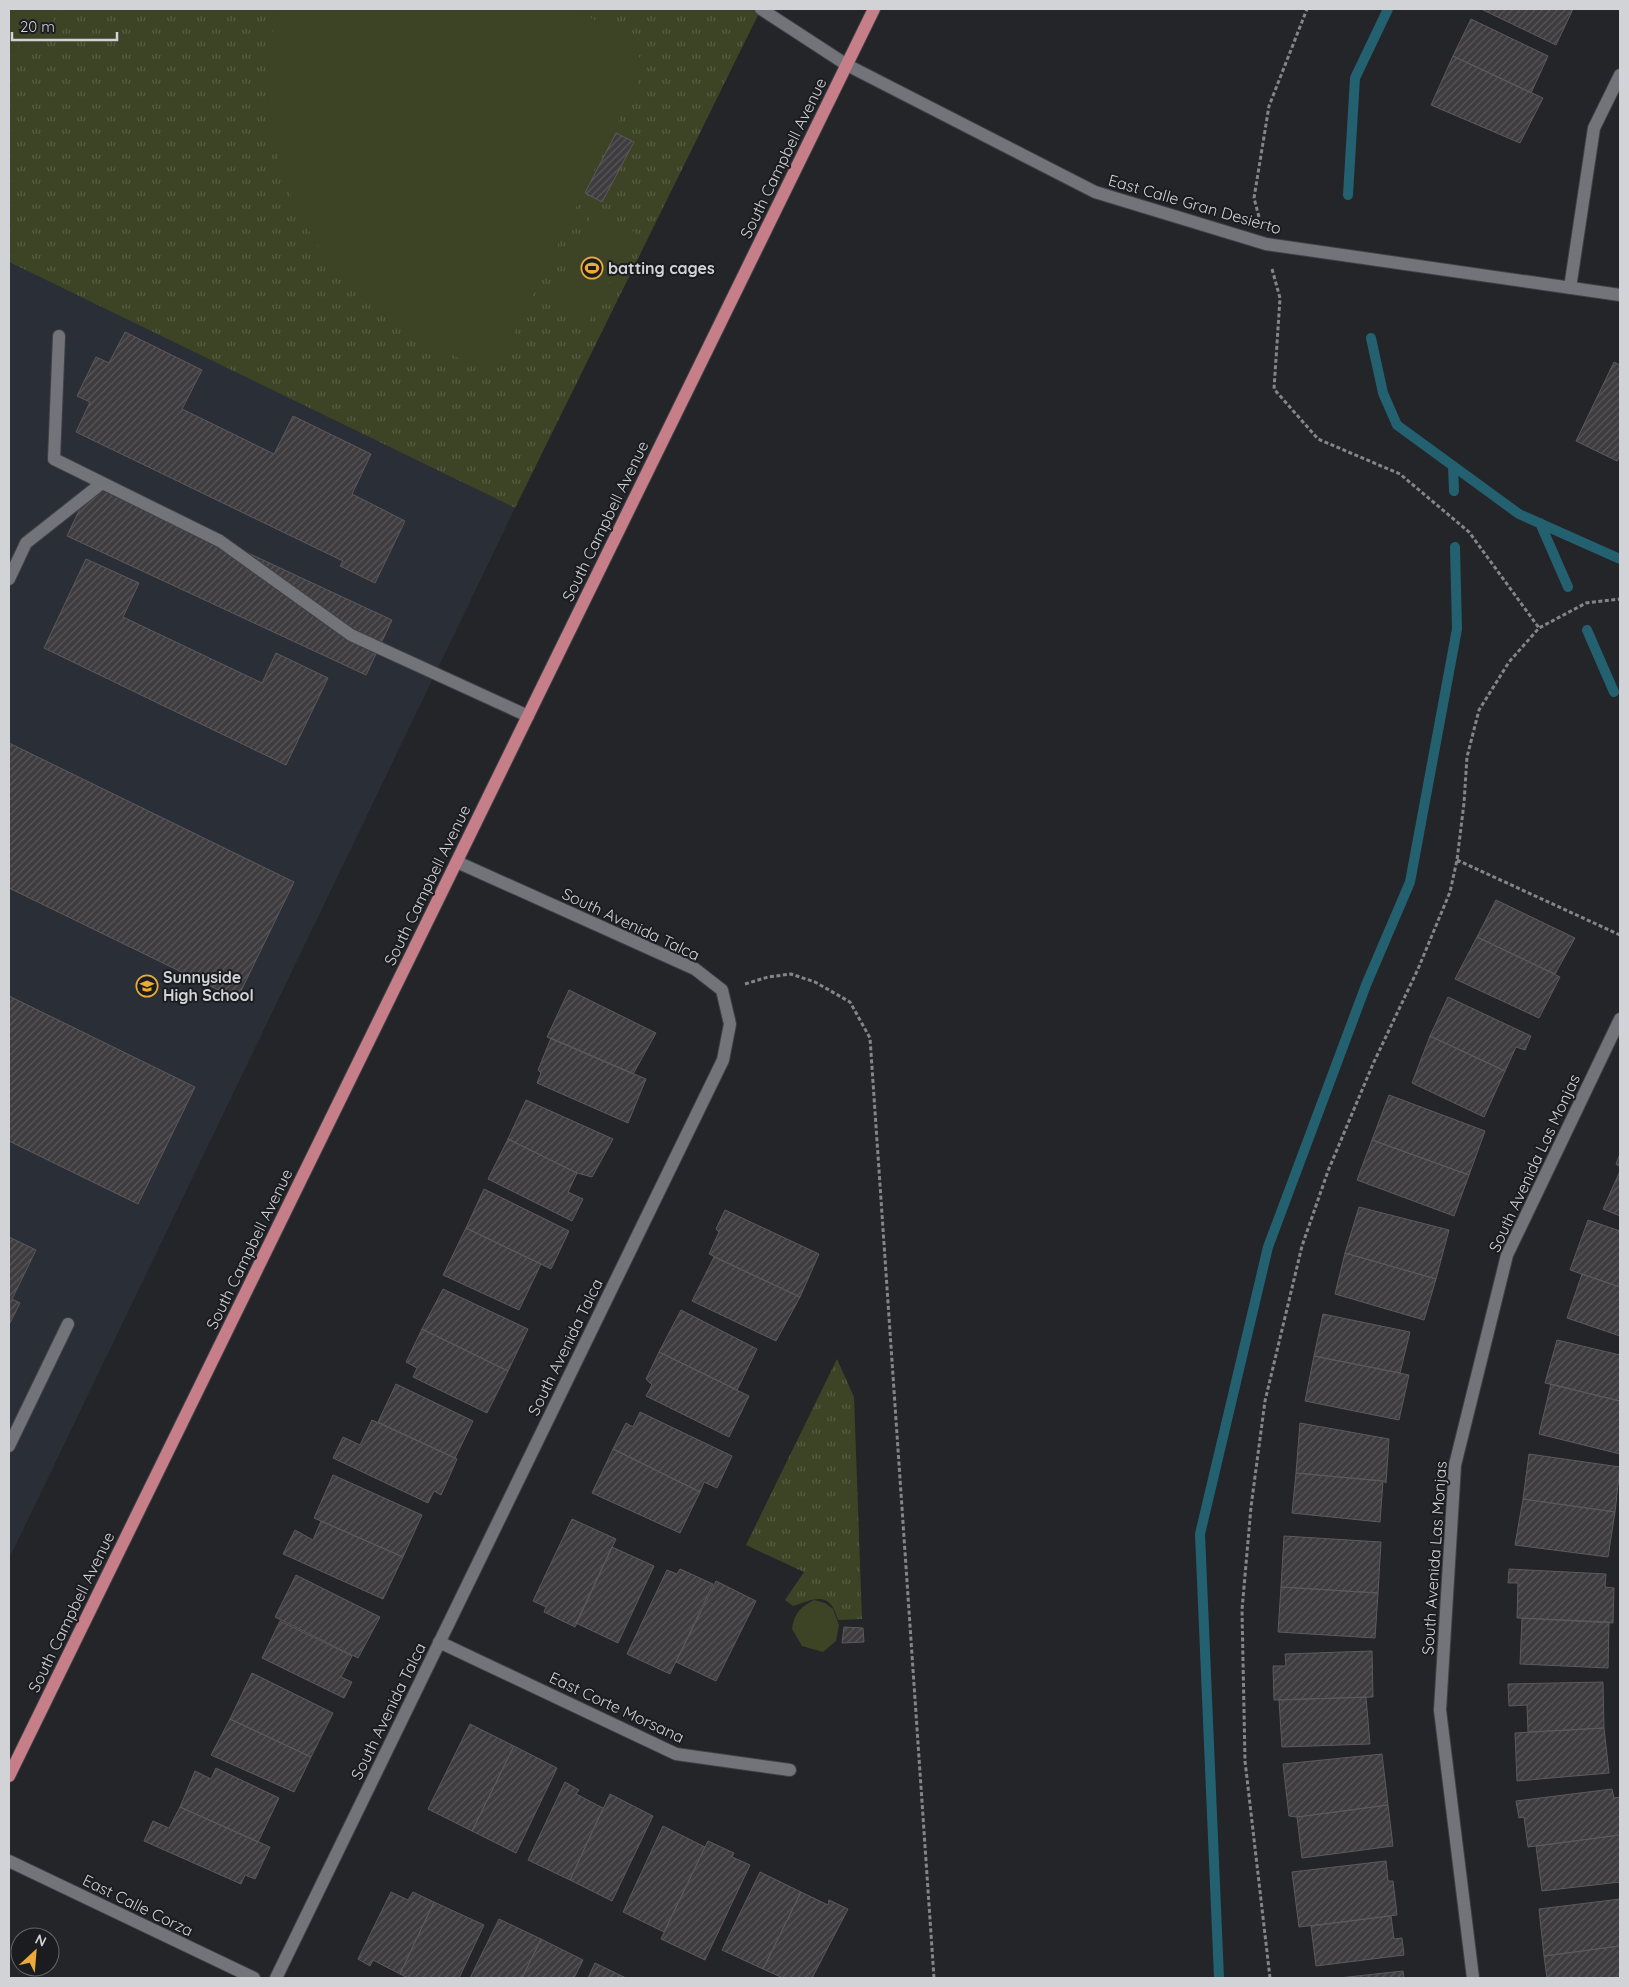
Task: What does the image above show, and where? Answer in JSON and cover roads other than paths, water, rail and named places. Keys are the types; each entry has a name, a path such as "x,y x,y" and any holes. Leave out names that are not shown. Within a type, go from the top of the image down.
{"main road":[{"name":"South Campbell Avenue","path":"9,1776 874,9"}],"street":[{"name":"East Calle Gran Desierto","path":"761,9 847,64 1096,192 1266,244 1620,295"},
{"path":"1570,288 1594,128 1620,76"},
{"path":"59,336 54,459 220,541 351,635 528,716"},
{"path":"9,579 26,543 102,483"},
{"name":"South Avenida Talca","path":"276,1978 723,1060 730,1024 722,990 695,969 457,862"},
{"name":"South Avenida Las Monjas","path":"1473,1978 1440,1710 1455,1465 1507,1254 1620,1019"},
{"path":"9,1446 68,1324"},
{"name":"East Corte Morsana","path":"439,1642 676,1754 790,1770"},
{"name":"East Calle Corza","path":"9,1862 254,1978"}],"waterway":[{"path":"1348,195 1355,78 1388,9"},
{"path":"1371,338 1383,393 1397,425 1519,514 1620,559"},
{"path":"1453,466 1454,491"},
{"path":"1540,523 1568,587"},
{"path":"1219,1978 1200,1534 1268,1247 1366,985 1410,882 1457,629 1455,547"},
{"path":"1587,630 1614,692"}],"place":[{"name":"batting cages","path":"592,268"},
{"name":"Sunnyside High School","path":"147,986"}]}
